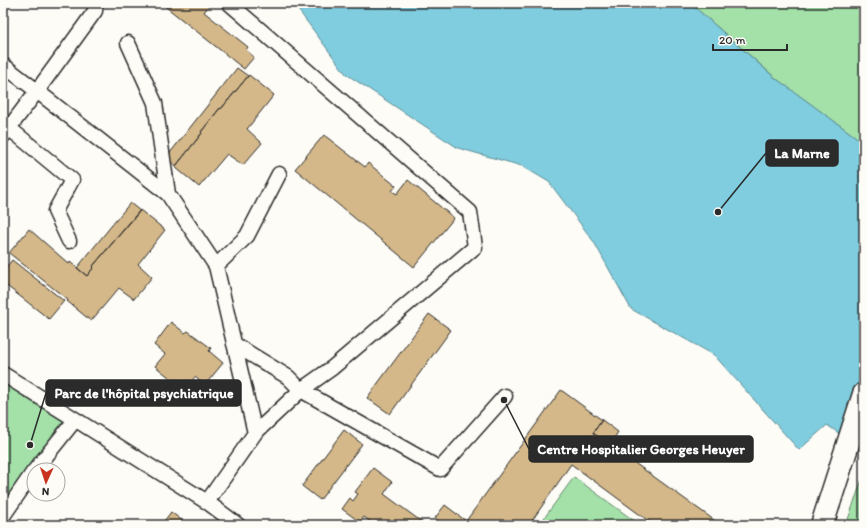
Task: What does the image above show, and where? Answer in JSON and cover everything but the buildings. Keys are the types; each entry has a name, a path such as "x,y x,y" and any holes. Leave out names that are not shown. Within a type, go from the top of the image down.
{"main road":[{"path":"822,525 864,394"}],"lane":[{"path":"69,241 55,211 72,180 5,130 37,92 95,11 96,3"},
{"path":"207,502 255,433 301,390 332,368 475,248 470,212 229,3"},
{"path":"128,43 155,103 168,194"},
{"path":"3,65 168,194 216,266 255,433"},
{"path":"216,266 247,236 279,174"},
{"path":"234,344 288,377 301,390 440,469 505,396"},
{"path":"3,374 207,502 238,525"},
{"path":"42,462 75,420"},
{"path":"3,516 26,484"}],"green space":[{"path":"690,3 864,3 864,143 778,80"},
{"path":"3,374 75,420 44,462 26,462 26,486 3,517"},
{"path":"864,474 864,525 846,525"},
{"path":"574,477 640,525 539,525"}],"water":[{"path":"293,3 690,3 774,77 864,143 864,451 827,425 799,450 714,355 631,309 594,242 549,182 522,166 458,148 346,74"}],"place":[{"name":"La Marne","path":"718,212"},
{"name":"Centre Hospitalier Georges Heuyer","path":"504,400"},
{"name":"Parc de l'hôpital psychiatrique","path":"30,445"}]}
